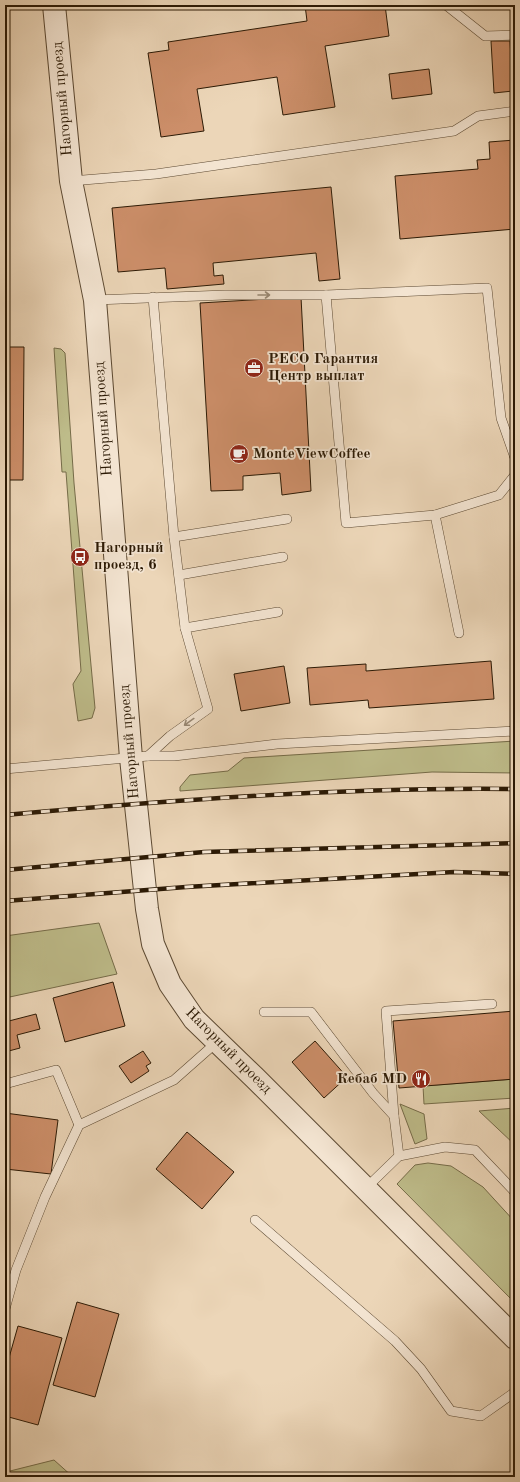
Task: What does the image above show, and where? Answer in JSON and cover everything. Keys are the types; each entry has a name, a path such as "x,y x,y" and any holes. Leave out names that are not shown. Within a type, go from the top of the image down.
{"street":[{"name":"Нагорный проезд","path":"54,5 71,182 95,300 140,757 147,909 153,944 160,963 179,1000 194,1019 366,1188 515,1338"}],"lane":[{"path":"446,5 485,36 515,35"},
{"path":"71,182 156,174 454,131 478,116 515,112"},
{"path":"95,300 225,295 326,295 487,288 501,418 515,458"},
{"path":"326,295 346,523 435,515 499,495 515,475"},
{"path":"140,757 208,709 185,628 174,536 153,297"},
{"path":"435,515 459,634"},
{"path":"174,536 287,519"},
{"path":"179,575 283,557"},
{"path":"185,628 278,612"},
{"path":"5,769 140,757 174,756 277,744 515,731"},
{"path":"399,1156 394,1116 386,1011 492,1004"},
{"path":"264,1012 311,1012 373,1094 394,1116"},
{"path":"5,1309 16,1270 45,1197 79,1125 174,1080 217,1042"},
{"path":"5,1084 56,1070 79,1125"},
{"path":"366,1188 399,1156 445,1147 475,1150 515,1192"},
{"path":"255,1220 395,1341 421,1369 451,1411 481,1416 515,1392"}],"shaded area":[{"path":"54,348 61,349 65,353 74,483 95,708 92,718 78,721 73,684 81,671 66,472 62,472"},
{"path":"515,741 515,773 432,772 180,791 180,787 190,775 228,771 244,758"},
{"path":"99,923 117,974 5,998 5,936"},
{"path":"515,1079 515,1098 424,1104 423,1086"},
{"path":"400,1104 424,1114 427,1139 415,1144"},
{"path":"515,1108 515,1145 479,1111"},
{"path":"428,1163 451,1166 483,1187 515,1222 515,1303 397,1184 415,1165"},
{"path":"54,1460 73,1477 5,1477 5,1470 10,1471"}],"building":[{"path":"305,5 385,5 389,36 325,46 335,107 283,115 277,77 197,89 204,131 161,137 148,53 169,50 168,42 307,21"},
{"path":"491,41 510,41 513,91 494,93"},
{"path":"429,69 432,94 392,99 389,74"},
{"path":"515,140 515,229 400,239 395,176 478,169 477,160 490,159 489,142"},
{"path":"331,187 340,279 319,281 316,253 213,263 214,276 223,275 224,284 167,289 165,268 118,272 112,208"},
{"name":"РЕСО Гарантия Центр выплат","path":"301,297 311,491 282,495 280,473 243,476 243,490 211,491 200,303"},
{"path":"5,347 24,347 23,480 5,480"},
{"path":"491,661 494,699 369,708 368,700 310,705 307,668 366,664 366,671"},
{"path":"284,666 290,703 241,711 234,674"},
{"path":"113,982 125,1026 65,1042 53,998"},
{"path":"515,1011 515,1079 399,1088 393,1021"},
{"path":"36,1014 40,1029 17,1035 20,1048 5,1052 5,1022"},
{"path":"315,1041 347,1077 324,1098 292,1062"},
{"path":"143,1051 151,1063 146,1066 149,1071 131,1083 119,1066"},
{"path":"5,1113 58,1120 51,1174 5,1169"},
{"path":"187,1132 234,1172 202,1209 156,1169"},
{"path":"77,1302 119,1314 95,1397 53,1385"},
{"path":"18,1326 62,1338 38,1425 5,1416 5,1372"}],"railway":[{"path":"5,815 132,804 324,792 515,789"},
{"path":"5,870 204,852 515,843"},
{"path":"5,901 186,887 454,872 515,874"}],"place":[{"name":"РЕСО Гарантия Центр выплат","path":"254,368"},
{"name":"MonteViewCoffee","path":"239,454"},
{"name":"Нагорный проезд, 6","path":"80,557"},
{"name":"Кебаб MD","path":"421,1079"}]}
